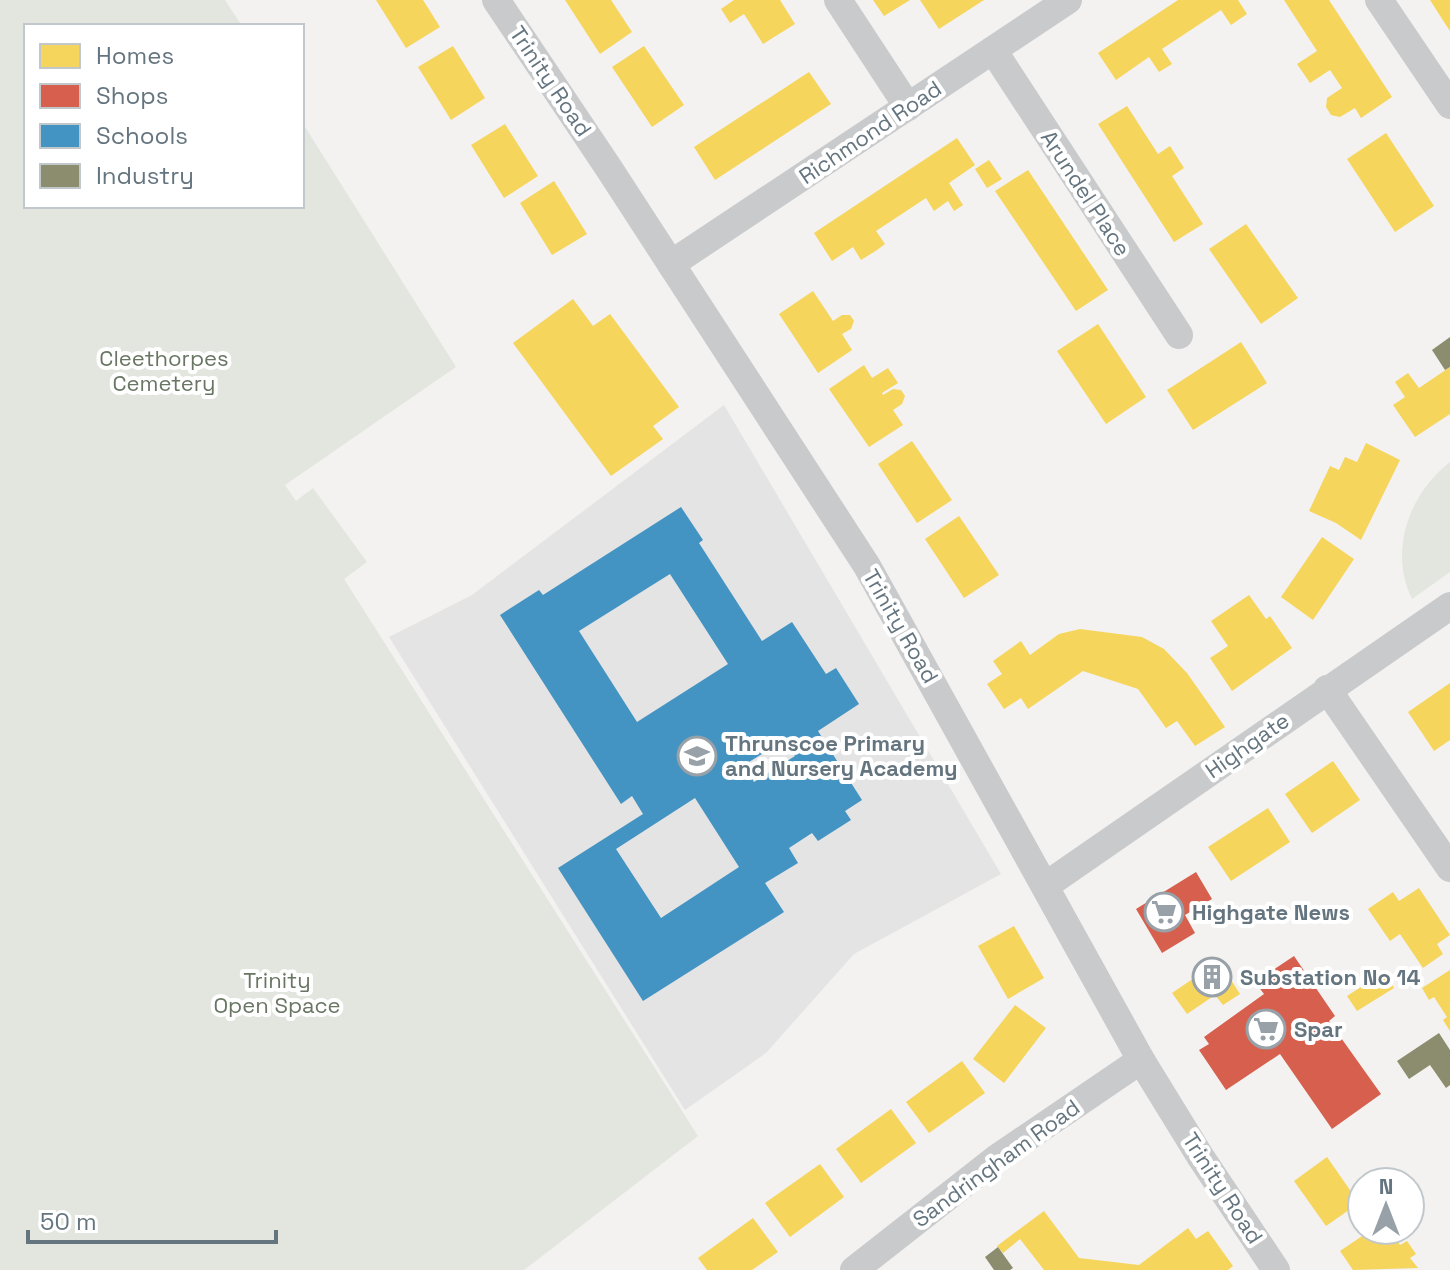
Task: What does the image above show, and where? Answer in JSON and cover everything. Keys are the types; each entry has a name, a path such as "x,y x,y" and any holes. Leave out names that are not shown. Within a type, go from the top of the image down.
{"street":[{"name":"Trinity Road","path":"496,0 867,566 1141,1060 1276,1270"},
{"path":"838,0 908,107"},
{"name":"Richmond Road","path":"671,264 1068,0"},
{"path":"1379,0 1450,105"},
{"name":"Arundel Place","path":"993,50 1179,335"},
{"name":"Highgate","path":"1045,886 1450,606"},
{"path":"1327,689 1450,868"},
{"name":"Sandringham Road","path":"854,1270 997,1158 1141,1060"}],"shaded area":[{"name":"Thrunscoe Primary and Nursery Academy","path":"724,405 1001,874 854,954 766,1053 685,1110 389,637 472,595"}],"green space":[{"name":"Trinity Open Space","path":"0,0 225,0 241,24 24,24 24,208 304,208 304,125 456,367 285,485 296,501 313,488 367,562 344,579 698,1136 524,1270 0,1270"},
{"path":"1450,462 1450,572 1412,599 1402,561 1407,524 1424,490"}],"building: Homes":[{"path":"376,0 423,0 440,27 406,48"},
{"path":"565,0 611,0 632,32 600,54"},
{"path":"734,0 780,0 795,24 763,44 744,14 730,23 721,9"},
{"path":"873,0 910,0 884,16"},
{"path":"920,0 984,0 939,29"},
{"path":"1178,0 1238,0 1247,14 1231,25 1221,10 1162,49 1172,64 1159,72 1149,57 1116,80 1098,53"},
{"path":"1284,0 1329,0 1392,97 1361,118 1355,108 1340,117 1331,115 1326,107 1327,98 1342,88 1330,70 1310,83 1297,64 1317,51"},
{"path":"1430,0 1450,0 1450,31 1444,22"},
{"path":"453,46 485,98 451,120 418,67"},
{"path":"644,46 684,105 652,127 612,67"},
{"path":"809,72 831,104 715,180 694,147"},
{"path":"1127,106 1158,154 1170,146 1184,168 1172,176 1203,224 1174,242 1098,124"},
{"path":"505,124 538,176 504,198 471,145"},
{"path":"1386,133 1434,206 1395,232 1347,159"},
{"path":"957,138 975,165 949,183 963,205 954,211 948,201 934,211 926,198 876,231 885,244 877,250 861,260 853,247 832,261 814,233"},
{"path":"989,160 1002,179 987,188 975,169"},
{"path":"1028,170 1108,290 1076,311 995,191"},
{"path":"554,181 587,234 552,255 520,203"},
{"path":"1246,224 1298,298 1261,324 1209,249"},
{"path":"813,291 833,321 842,315 850,315 854,321 851,329 842,334 852,350 818,373 779,314"},
{"path":"573,299 593,326 610,314 679,407 653,426 663,439 611,476 513,343"},
{"path":"1098,324 1146,397 1106,424 1057,351"},
{"path":"1241,342 1267,383 1193,430 1167,390"},
{"path":"864,365 872,378 888,368 898,383 883,395 893,389 901,390 905,396 902,404 893,410 903,425 869,447 829,389"},
{"path":"1450,367 1450,414 1415,437 1393,405 1405,397 1395,382 1408,373 1419,388"},
{"path":"912,441 952,500 917,523 878,464"},
{"path":"1366,443 1400,460 1361,540 1336,523 1309,511 1330,466 1339,470 1345,457 1357,462"},
{"path":"959,516 999,575 964,598 925,539"},
{"path":"1322,537 1354,559 1313,620 1281,597"},
{"path":"1249,595 1266,619 1270,616 1292,648 1232,691 1210,658 1228,646 1211,621"},
{"path":"1080,629 1142,637 1164,649 1187,673 1225,727 1195,746 1177,721 1166,728 1138,689 1083,671 1028,709 1021,698 1004,709 987,684 1002,674 993,661 1021,641 1030,655 1059,634"},
{"path":"1450,683 1450,740 1434,751 1408,712"},
{"path":"1333,761 1360,800 1312,833 1285,794"},
{"path":"1268,808 1290,842 1231,881 1208,847"},
{"path":"1419,888 1450,935 1437,944 1443,954 1423,968 1400,934 1390,941 1368,909 1393,892 1399,901"},
{"path":"1014,926 1044,978 1008,999 978,946"},
{"name":"Substation No 14","path":"1219,961 1240,994 1223,1005 1215,995 1187,1014 1172,993"},
{"path":"1450,970 1450,1031 1443,1020 1447,1017 1434,997 1429,1000 1422,988"},
{"path":"1384,972 1394,988 1357,1011 1347,996"},
{"path":"1015,1005 1046,1028 1004,1083 973,1059"},
{"path":"962,1061 985,1093 929,1133 906,1102"},
{"path":"891,1109 916,1143 861,1183 836,1149"},
{"path":"1327,1157 1346,1184 1346,1212 1326,1226 1294,1181"},
{"path":"820,1164 844,1197 790,1237 765,1203"},
{"path":"1044,1211 1079,1258 1139,1265 1188,1228 1196,1239 1208,1231 1233,1266 1228,1270 1044,1270 1020,1239 1003,1253 997,1246"},
{"path":"753,1218 778,1252 752,1270 707,1270 698,1258"},
{"path":"1347,1246 1410,1246 1416,1254 1410,1258 1418,1268 1353,1270 1340,1251"}],"building: Shops":[{"name":"Highgate News","path":"1196,872 1212,899 1185,915 1195,933 1162,953 1136,909"},
{"path":"1294,956 1335,1016 1329,1021 1381,1094 1332,1129 1280,1054 1226,1090 1199,1050 1209,1044 1204,1037 1264,994 1255,982"}],"building: Schools":[{"name":"Thrunscoe Primary and Nursery Academy","path":"681,507 703,540 699,543 762,641 792,622 826,674 836,668 859,704 818,731 862,800 845,811 851,820 818,841 812,833 789,848 798,863 765,883 784,912 643,1001 558,868 643,814 632,796 621,804 500,615 539,590 543,595","holes":["670,574 728,664 637,722 579,631","785,740 795,756 754,782 744,765","695,798 739,867 661,918 616,849"]}],"building: Industry":[{"path":"1450,337 1450,367 1445,370 1432,350"},
{"path":"1439,1033 1450,1050 1450,1085 1446,1088 1430,1065 1409,1079 1397,1061"},
{"path":"998,1247 1013,1268 1010,1270 994,1270 985,1257"}],"place":[{"name":"Thrunscoe Primary and Nursery Academy","path":"697,756"},
{"name":"Highgate News","path":"1164,912"},
{"name":"Substation No 14","path":"1212,977"},
{"name":"Spar","path":"1266,1029"}],"park label":[{"name":"Cleethorpes Cemetery","path":"164,370"}]}
